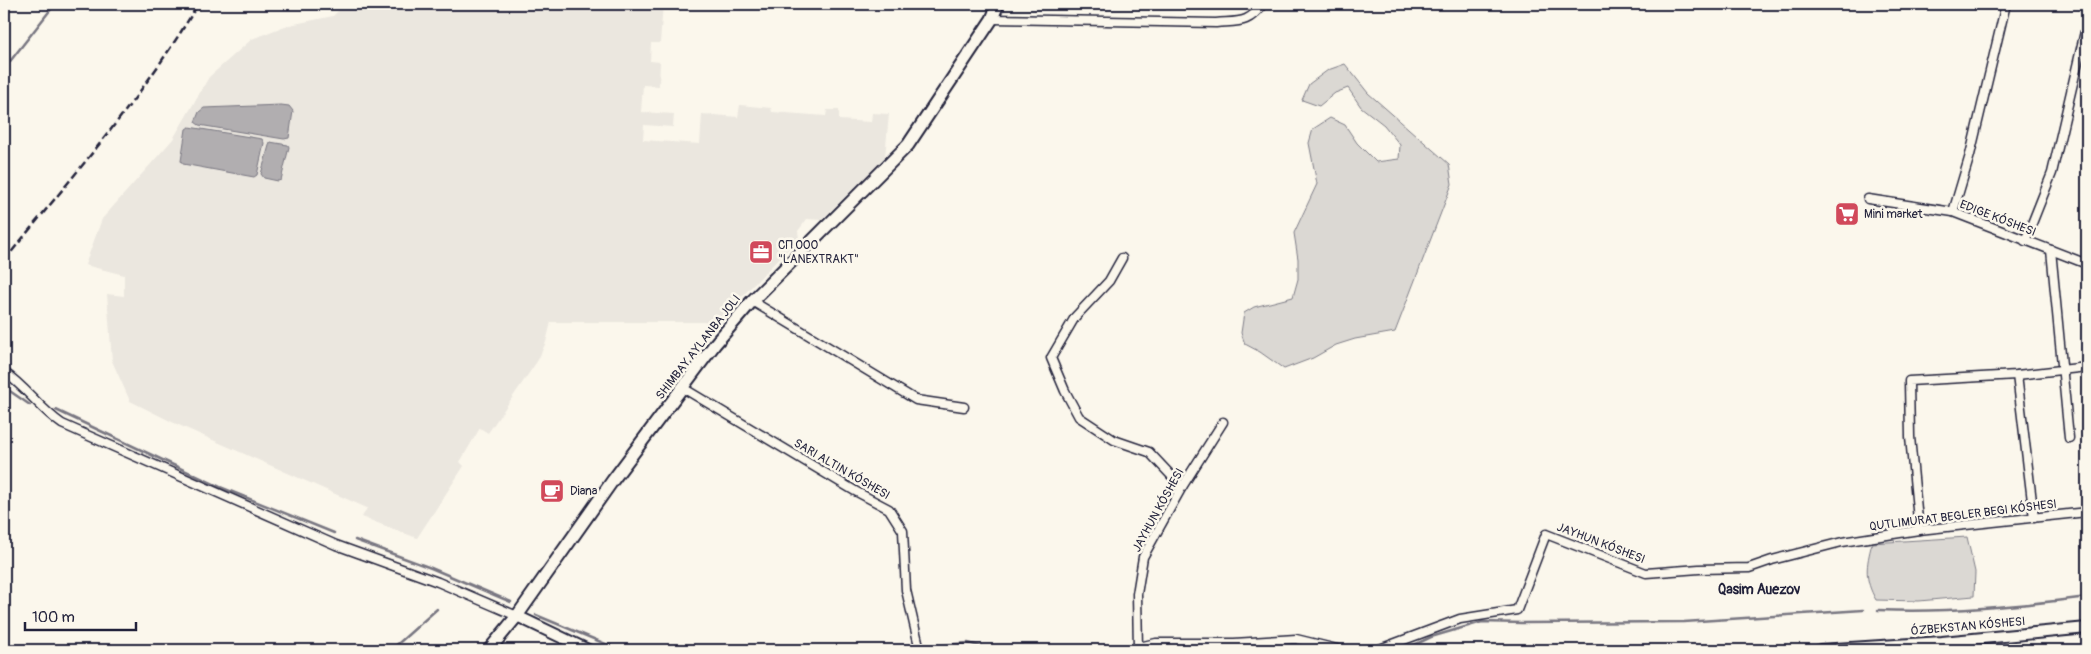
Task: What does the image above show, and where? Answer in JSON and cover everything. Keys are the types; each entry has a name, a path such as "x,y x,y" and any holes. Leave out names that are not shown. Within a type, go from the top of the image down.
{"main road":[{"path":"489,650 517,616 613,480 715,344 752,301 908,145 992,19 998,4"}],"street":[{"path":"992,19 1216,23 1243,21 1254,16 1263,4"},
{"path":"1953,212 1970,155 2006,4"},
{"path":"2024,240 2052,173 2087,22"},
{"name":"EDIGE KÓSHESI","path":"1868,199 1953,212 2087,264"},
{"path":"2051,250 2069,438"},
{"path":"1122,258 1109,281 1075,318 1051,358 1065,391 1079,417 1114,440 1149,452 1182,487"},
{"path":"752,301 916,400 964,407"},
{"path":"1919,530 1910,437 1909,381 2017,375 2087,367"},
{"path":"4,372 31,394 51,416 62,424 336,545 438,582 517,616 588,650"},
{"path":"2017,375 2034,518"},
{"path":"683,388 855,491 890,509 903,531 906,590 920,650"},
{"name":"JAYHUN KÓSHESI","path":"1223,422 1182,487 1143,557 1137,594 1139,649 1156,643 1296,639 1341,650"},
{"name":"QUTLIMURAT BEGLER BEGI KÓSHESI","path":"1842,542 1919,530 2087,512"},
{"name":"JAYHUN KÓSHESI","path":"1377,650 1460,619 1517,610 1546,534 1646,573 1749,568 1772,560 1842,542"},
{"name":"ÓZBEKSTAN KÓSHESI","path":"1820,650 1940,646 2087,628"}],"shaded area":[{"path":"345,4 663,4 660,43 651,43 650,61 660,62 659,86 643,85 641,112 674,114 673,127 644,125 643,140 700,144 702,114 738,117 740,105 771,108 772,112 826,116 827,110 839,110 839,120 871,122 872,113 889,114 885,157 821,220 807,219 798,231 799,238 717,322 551,322 546,342 538,360 488,433 480,428 460,462 464,466 417,538 362,517 367,508 172,422 130,401 112,361 107,294 124,296 124,275 85,265 102,219 173,139 209,77 252,39 285,26 333,16"},
{"path":"1345,64 1368,93 1449,164 1452,184 1395,332 1355,339 1336,345 1313,358 1284,369 1245,344 1241,333 1244,313 1254,307 1293,297 1298,279 1298,259 1294,233 1317,184 1309,143 1313,129 1330,118 1345,125 1357,143 1376,162 1399,159 1400,145 1384,125 1361,107 1348,88 1335,93 1319,106 1302,100 1309,84 1328,70"},
{"path":"289,106 293,111 289,138 284,139 199,125 195,122 199,112 204,108"},
{"path":"189,127 262,139 264,143 257,175 254,177 183,164 181,161 186,129"},
{"path":"270,142 288,145 289,147 281,180 278,181 264,178 261,174"},
{"path":"1967,537 1975,572 1974,596 1919,601 1876,600 1869,585 1867,572 1872,543"}],"waterway":[{"path":"4,69 55,4"},
{"path":"4,387 30,405"},
{"path":"56,410 220,487 334,533"},
{"path":"355,540 431,568 511,602"},
{"path":"1878,610 1983,608 2087,597"},
{"path":"391,650 437,609"},
{"path":"1404,650 1431,637 1482,622 1684,622 1863,610"},
{"path":"536,615 620,650"},
{"path":"933,646 968,643 994,650"}],"railway":[{"path":"4,261 131,104 198,4"}],"place":[{"name":"Mini market","path":"1847,214"},
{"name":"СП ООО \"LANEXTRAKT\"","path":"761,252"},
{"name":"Diana","path":"552,491"}],"district":[{"name":"Qasim Auezov","path":"1759,589"}]}
